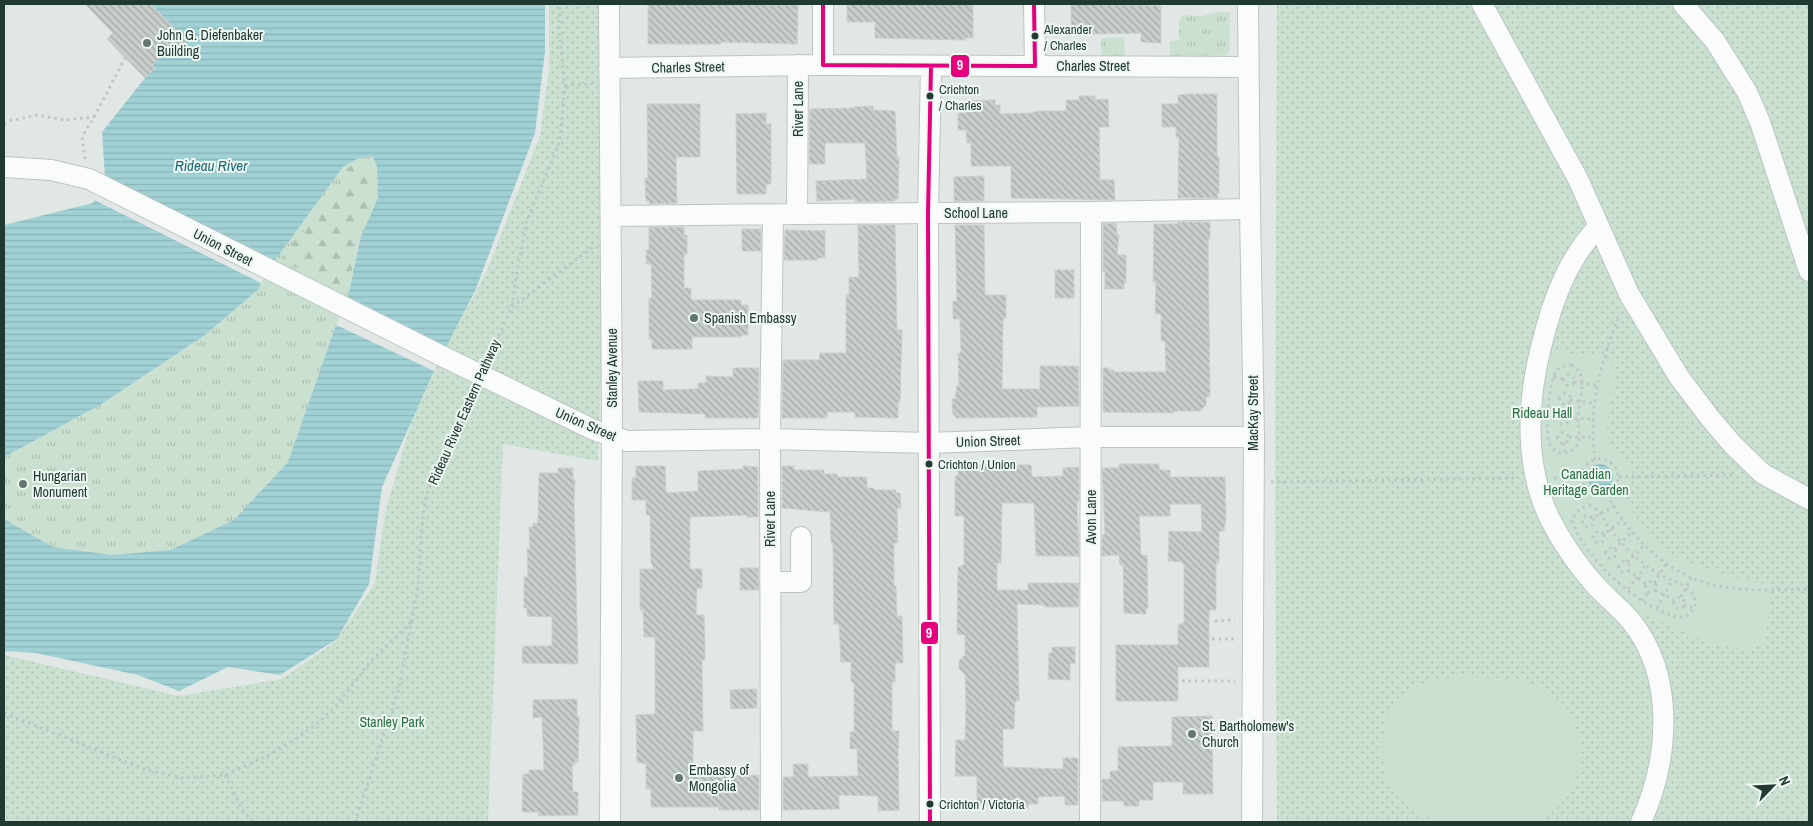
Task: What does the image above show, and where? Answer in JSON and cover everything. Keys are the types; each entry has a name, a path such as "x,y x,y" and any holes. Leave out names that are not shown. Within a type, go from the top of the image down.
{"street":[{"name":"Stanley Avenue","path":"609,4 612,225 610,822"},
{"path":"823,4 823,65"},
{"path":"1034,4 1035,66"},
{"name":"MacKay Street","path":"1248,4 1254,437 1252,822"},
{"path":"1482,4 1578,179 1629,294 1664,354 1694,397 1733,445 1763,474 1809,500"},
{"path":"1683,4 1715,41 1747,92 1760,122 1809,271"},
{"name":"Charles Street","path":"609,68 823,65 1248,67"},
{"name":"River Lane","path":"797,214 798,66"},
{"path":"930,822 928,213 931,66"},
{"name":"Union Street","path":"4,167 50,170 95,182 481,375 594,430 627,441 770,439 928,443 1091,437 1254,437"},
{"name":"School Lane","path":"612,225 797,214 1091,212 1250,208"},
{"name":"Avon Lane","path":"1090,822 1091,212"},
{"name":"River Lane","path":"771,822 770,439 773,215"},
{"path":"1599,226 1575,255 1563,279 1545,328 1537,362 1531,423 1535,478 1551,520 1578,565 1630,620 1641,635 1651,652 1655,666 1661,690 1663,711 1662,738 1652,792 1641,822"},
{"path":"770,582 801,582 801,537"}],"path":[{"name":"Rideau River Eastern Pathway","path":"355,822 399,688 419,581 426,497 438,463 512,307 527,221 560,141 565,84 559,29 560,4"},
{"path":"95,182 82,137 125,58"},
{"path":"565,84 595,84"},
{"path":"4,124 9,121 37,115 64,120 94,117"},
{"path":"512,307 612,225"},
{"path":"1595,460 1592,419 1593,403 1615,328 1629,294"},
{"path":"1570,375 1571,365"},
{"path":"1571,365 1577,368 1581,374 1582,383 1578,419 1579,437 1578,444 1572,451 1564,453 1557,452 1551,447 1548,438 1548,418 1554,377 1557,370 1563,366 1571,365"},
{"path":"1554,377 1563,379 1570,375"},
{"path":"1570,375 1574,377 1574,382"},
{"path":"1563,379 1564,384 1568,386"},
{"path":"1566,394 1568,386 1574,382 1597,385"},
{"path":"1566,394 1562,394 1559,398 1560,402 1564,405 1564,413 1568,418 1592,419"},
{"path":"1566,394 1570,396 1570,400"},
{"path":"1570,400 1593,403"},
{"path":"1564,405 1568,404 1570,400"},
{"path":"1548,418 1557,418 1560,414 1564,413"},
{"path":"1557,418 1558,422 1563,424"},
{"path":"1563,424 1566,424 1568,418"},
{"path":"1558,438 1560,433 1563,432 1563,424"},
{"path":"1563,432 1568,437 1593,437"},
{"path":"1564,453 1564,443 1566,443 1568,437"},
{"path":"1548,438 1558,438"},
{"path":"1558,438 1558,441 1564,443"},
{"path":"1604,459 1611,462 1617,469 1618,484 1607,495 1602,496 1591,493 1583,484 1582,479 1585,467 1595,460 1604,459"},
{"path":"1619,477 1763,474"},
{"path":"1253,482 1582,479"},
{"path":"1607,495 1631,533 1644,546 1666,564 1691,578 1731,588 1809,589"},
{"path":"1589,506 1596,508 1601,514 1610,530 1634,556 1659,574 1692,593 1695,600 1695,609 1690,614 1681,618 1673,616 1642,600 1613,578 1586,546 1572,522 1575,513 1581,508 1589,506"},
{"path":"1585,516 1593,518 1614,506"},
{"path":"1581,508 1585,516"},
{"path":"1583,524 1582,520 1585,516"},
{"path":"1591,526 1594,523 1593,518"},
{"path":"1604,534 1623,520"},
{"path":"1575,528 1583,524"},
{"path":"1583,524 1587,527 1591,526"},
{"path":"1591,526 1595,533 1593,536 1594,540"},
{"path":"1595,533 1600,532 1604,534"},
{"path":"1614,549 1631,533"},
{"path":"1602,542 1604,534"},
{"path":"1586,546 1594,540"},
{"path":"1594,540 1597,543 1602,542"},
{"path":"1602,542 1607,549"},
{"path":"1620,563 1627,562 1644,546"},
{"path":"1607,549 1612,547 1614,549"},
{"path":"1607,549 1605,551 1606,556 1609,558 1614,557 1620,563"},
{"path":"1614,549 1616,554 1614,557"},
{"path":"1627,562 1628,570"},
{"path":"1620,563 1618,565 1620,571"},
{"path":"1655,590 1656,584 1654,583 1666,564"},
{"path":"1628,589 1646,565"},
{"path":"1613,578 1620,571 1628,570"},
{"path":"1628,570 1646,584"},
{"path":"1674,600 1681,597 1691,578"},
{"path":"1657,608 1672,581"},
{"path":"1646,584 1648,582 1654,583"},
{"path":"1646,584 1648,592"},
{"path":"1655,590 1674,600"},
{"path":"1648,592 1654,592 1655,590"},
{"path":"1642,600 1648,592"},
{"path":"1681,597 1684,600 1684,605"},
{"path":"1673,616 1676,608 1674,600"},
{"path":"1684,605 1695,609"},
{"path":"1676,608 1682,608 1684,605"},
{"path":"4,713 144,768 183,778 225,775 279,750 318,723 337,705 370,662 412,620"},
{"path":"1214,621 1238,620"},
{"path":"1212,639 1239,639"},
{"path":"1182,681 1238,681"},
{"path":"225,775 243,811 254,822"}],"green space":[{"name":"Stanley Park","path":"549,4 600,4 607,207 598,461 503,444 488,822 4,822 4,655 179,696 282,679 336,641 375,583 385,513 411,423 446,347 486,273 540,136 549,69"},
{"name":"Rideau Hall","path":"1277,4 1809,4 1809,822 1277,822 1275,482"},
{"path":"1230,12 1229,53 1227,55 1170,57 1170,41 1179,40 1179,22 1182,15 1202,16"},
{"path":"1124,37 1125,57 1102,58 1101,38"},
{"path":"372,156 377,166 378,198 361,236 346,307 336,325 288,462 234,520 170,550 112,555 53,547 4,519 4,457 100,405 205,335 260,288 260,281 343,167 357,159"},
{"path":"366,162 373,180 373,197 355,243 349,281 343,286 334,288 295,267 282,263 282,258 294,241 303,233 313,217 325,205 332,189 341,181 350,166"},
{"name":"Canadian Heritage Garden","path":"1548,347 1583,357 1596,355 1614,363 1617,371 1607,421 1608,445 1624,456 1632,468 1632,483 1625,501 1649,534 1669,552 1711,570 1770,585 1771,601 1764,643 1750,651 1710,643 1636,611 1600,582 1547,498 1539,428 1542,372"},
{"path":"1459,676 1514,679 1538,686 1562,704 1580,734 1581,760 1572,792 1553,812 1534,822 1445,822 1420,815 1399,799 1386,778 1381,745 1388,715 1406,694 1423,683"}],"water":[{"name":"Rideau River","path":"151,4 545,4 545,51 535,133 475,291 436,367 382,487 369,584 337,639 280,675 228,667 179,691 138,675 36,653 4,651 4,519 53,547 112,555 170,550 234,520 288,462 336,325 346,307 361,236 378,198 377,166 372,156 357,159 343,167 260,281 260,288 205,335 100,405 4,457 4,225 93,203 105,178 102,132 145,78 155,69 152,65 172,46 176,50 186,41"},
{"path":"1600,464 1609,468 1613,477 1609,486 1600,490 1591,486 1587,477 1591,468"}],"pier":[{"path":"104,178 274,263 261,283 94,200"},
{"path":"348,301 446,347 434,371 336,325"}],"building":[{"name":"John G. Diefenbaker Building","path":"85,4 151,4 186,41 176,50 172,46 152,65 155,68 145,78 107,39 113,33"},
{"path":"648,4 798,5 797,44 721,42 721,44 648,44"},
{"path":"847,4 973,4 973,38 965,38 966,40 875,38 875,22 847,22"},
{"path":"1071,4 1161,6 1161,43 1141,42 1141,33 1092,34 1092,26 1071,26"},
{"path":"1217,94 1218,198 1178,198 1179,137 1176,137 1176,127 1162,127 1162,104 1178,104 1178,95"},
{"path":"1079,96 1095,96 1095,100 1108,99 1109,127 1099,127 1100,180 1114,180 1115,200 1011,198 1011,166 971,166 971,143 967,143 966,130 958,130 958,113 967,113 966,101 995,100 995,105 1000,105 1000,114 1032,113 1037,111 1066,111 1066,100 1079,100"},
{"path":"647,104 700,104 700,157 676,157 677,203 649,204 649,201 646,201 645,178 648,178"},
{"path":"873,106 873,110 895,111 897,157 899,157 898,199 895,199 895,201 855,202 855,199 817,201 816,181 867,179 865,143 825,143 825,164 809,164 810,109"},
{"path":"766,113 766,124 771,124 771,184 766,184 766,194 737,194 736,114"},
{"path":"984,176 984,201 954,201 954,177"},
{"path":"1178,222 1210,222 1210,239 1208,239 1210,397 1206,397 1206,405 1200,411 1174,411 1174,413 1103,412 1103,368 1109,368 1109,370 1114,370 1114,372 1166,372 1165,341 1161,341 1161,314 1155,314 1156,282 1153,282 1154,224 1178,224"},
{"path":"1116,223 1117,234 1119,235 1117,255 1126,255 1126,283 1124,283 1124,289 1105,289 1103,224"},
{"path":"858,225 895,225 897,330 902,330 898,418 855,417 855,412 827,412 827,418 782,418 783,360 819,360 820,353 846,353 846,295 849,295 849,277 859,277"},
{"path":"955,225 984,225 985,295 1006,295 1006,318 1003,318 1002,389 1040,389 1040,366 1078,366 1079,406 1037,407 1037,417 956,418 953,415 952,399 955,399 957,386 959,386 958,353 961,353 960,319 953,319 953,301 957,301"},
{"path":"649,227 684,227 684,235 687,235 687,254 684,254 684,288 691,288 691,300 741,300 741,305 748,305 748,335 741,335 741,337 692,337 692,349 652,349 652,339 649,339 649,298 652,298 651,264 646,264 646,250 649,250"},
{"path":"742,229 761,229 761,251 742,251"},
{"path":"785,230 825,231 825,258 818,258 817,260 784,260"},
{"path":"1055,270 1074,270 1074,298 1055,298"},
{"path":"733,368 759,368 758,418 705,418 705,414 639,412 638,381 663,381 663,390 698,389 698,383 706,383 706,376 733,377"},
{"path":"958,464 1031,465 1032,477 1063,476 1063,468 1079,467 1079,501 1077,501 1079,556 1036,556 1034,503 1002,503 1001,563 997,563 997,590 1028,590 1028,583 1079,583 1078,607 1045,607 1045,605 1017,604 1019,701 1015,701 1014,729 1003,729 1003,767 1063,769 1063,758 1078,758 1078,805 1065,805 1065,796 1038,797 1038,804 1028,804 1028,808 990,808 990,805 977,805 977,776 955,776 956,740 965,740 966,707 965,674 959,669 959,661 965,655 965,635 957,634 958,567 964,565 964,516 955,516 955,476 958,476"},
{"path":"1119,464 1159,464 1159,470 1170,470 1170,477 1225,477 1226,518 1224,531 1219,531 1219,563 1216,563 1216,610 1209,610 1209,667 1178,667 1178,701 1116,701 1116,645 1178,645 1178,625 1184,623 1184,564 1182,562 1168,561 1169,531 1202,532 1201,504 1170,504 1170,516 1139,516 1141,555 1147,555 1148,608 1146,608 1146,614 1124,613 1123,565 1120,565 1119,555 1102,556 1102,535 1105,534 1102,468 1119,468"},
{"path":"636,466 665,466 666,493 698,491 698,471 743,469 743,466 758,467 758,517 747,517 747,515 690,517 690,569 702,569 702,588 697,588 696,615 704,615 705,648 705,660 702,660 703,731 693,731 693,767 713,767 713,776 759,775 759,810 719,810 719,807 651,807 651,789 646,789 646,764 637,762 636,715 655,714 655,637 644,637 643,610 640,610 640,569 654,569 651,562 650,515 646,515 646,500 632,500 632,478 636,478"},
{"path":"782,466 794,466 794,470 824,470 824,474 837,474 837,477 867,477 867,488 874,488 874,490 896,490 896,493 900,493 901,508 897,508 898,543 894,543 894,586 896,586 897,616 902,616 903,663 895,663 895,682 892,682 892,731 899,731 899,810 878,811 878,796 839,795 839,809 783,810 783,777 794,777 793,764 808,764 808,777 858,776 857,749 850,749 850,732 854,732 854,682 851,682 851,662 841,662 839,624 834,624 833,543 831,543 830,512 782,508"},
{"path":"558,468 573,468 573,480 575,480 578,664 522,663 523,646 552,646 552,617 527,616 527,608 524,608 524,577 528,577 527,549 530,549 529,527 533,527 533,523 538,523 539,473 558,473"},
{"path":"740,568 758,568 759,590 740,590"},
{"path":"1052,647 1075,647 1075,664 1070,663 1070,680 1048,679 1049,653 1052,653"},
{"path":"757,689 757,708 731,709 730,690"},
{"path":"577,699 577,717 579,717 578,762 574,762 575,765 572,765 573,792 578,792 578,815 539,816 538,812 522,812 523,774 529,774 529,770 544,770 542,717 533,718 533,700"},
{"path":"1212,716 1213,794 1183,794 1183,782 1153,782 1153,800 1139,800 1139,806 1124,806 1124,801 1102,801 1102,779 1110,779 1110,771 1118,771 1118,747 1172,746 1172,717"}],"transit line":[{"name":"9","path":"823,4 823,65"},
{"name":"9","path":"823,65 1035,66 1034,4"},
{"name":"9","path":"930,822 928,213 931,66"}],"place":[{"name":"Alexander / Charles","path":"1035,36"},
{"name":"John G. Diefenbaker Building","path":"147,43"},
{"name":"Crichton / Charles","path":"930,96"},
{"name":"Spanish Embassy","path":"694,318"},
{"name":"Crichton / Union","path":"929,464"},
{"name":"Hungarian Monument","path":"23,484"},
{"name":"St. Bartholomew's Church","path":"1192,734"},
{"name":"Embassy of Mongolia","path":"679,778"},
{"name":"Crichton / Victoria","path":"930,804"}]}
